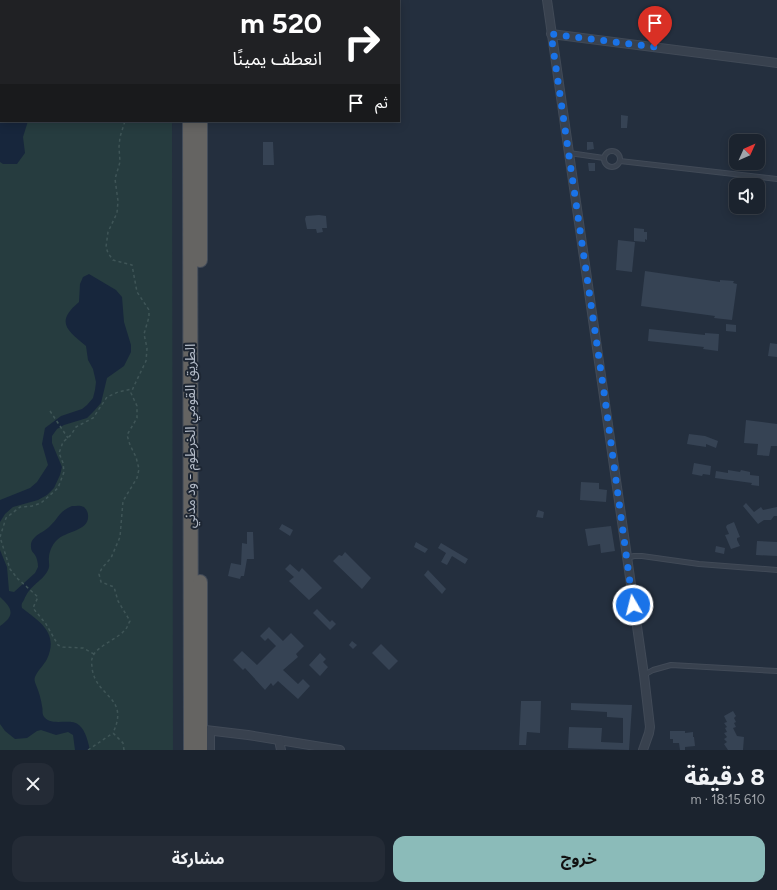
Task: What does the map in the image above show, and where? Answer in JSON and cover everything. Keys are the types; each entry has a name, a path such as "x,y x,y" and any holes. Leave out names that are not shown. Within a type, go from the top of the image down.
{"highway":[{"name":"الطريق القومي الخرطوم - ود مدني","path":"190,122 200,730 190,750"},
{"name":"الطريق القومي الخرطوم - ود مدني","path":"200,122 200,750"}],"street":[{"path":"547,0 644,675 650,727 643,750"},
{"path":"551,34 777,63"},
{"path":"200,730 279,740 340,750"},
{"path":"200,730 210,750"},
{"path":"279,740 281,750"}],"lane":[{"path":"613,151 618,154 620,161 616,167 610,167 605,164 604,158 608,152 613,151"},
{"path":"568,153 604,158"},
{"path":"620,161 777,179"},
{"path":"627,558 642,556 699,564 777,570"},
{"path":"644,675 653,670 671,666 777,671"}],"path":[{"path":"88,750 113,733 118,712 114,701 96,682 93,672 92,658 94,654 103,646 126,630 130,620 118,600 114,588 101,582 99,574 111,558 120,537 123,501 137,478 139,469 127,435 130,427 137,418 137,406 131,393 146,361 147,348 144,334 149,317 149,310 137,292 132,265 113,260 108,254 106,247 108,232 117,213 118,201 115,179 120,162 120,137 125,122"},
{"path":"94,654 82,648 63,647 58,645 46,624 33,608 38,597 18,579 10,569 0,537 6,518 20,507 32,506 40,503 58,488 64,472 63,463 59,453 63,442 76,427 93,418 107,397 118,392 132,390"},
{"path":"50,411 68,438"},
{"path":"113,733 123,743 124,750"}],"green space":[{"path":"0,122 172,122 173,750 0,750"}],"water":[{"path":"0,122 28,122 23,137 25,153 17,164 3,164 0,162"},
{"path":"89,274 116,290 122,297 124,322 131,345 131,352 124,366 107,378 101,403 94,411 87,418 64,425 57,429 52,436 52,443 62,467 54,488 47,495 38,500 13,507 5,514 0,522 0,500 30,488 37,482 48,465 42,444 45,428 61,416 82,409 93,398 96,382 93,369 88,360 86,346 66,326 67,315 79,302 80,284 83,277"},
{"path":"72,506 84,507 88,513 88,520 81,528 61,537 54,543 49,555 48,570 29,591 22,603 22,608 41,623 46,629 51,642 47,659 35,677 43,715 50,721 70,722 79,725 85,733 90,750 75,750 73,735 68,732 56,735 41,730 27,738 15,739 5,731 0,724 0,626 8,618 10,612 7,605 0,597 0,550 7,567 9,591 14,592 35,573 38,567 38,562 31,548 31,543 35,537 49,527 61,513"}],"building":[{"path":"621,115 628,116 627,128 621,128"},
{"path":"263,142 273,142 274,165 263,165"},
{"path":"587,142 593,142 594,149 587,150"},
{"path":"588,163 595,163 595,171 589,171"},
{"path":"306,216 326,216 327,228 322,228 323,232 317,233 316,229 307,229 305,219"},
{"path":"634,228 644,229 644,232 647,232 647,240 645,239 645,242 634,241"},
{"path":"618,240 635,242 632,272 616,270"},
{"path":"645,271 720,282 720,280 734,281 733,283 737,284 732,320 714,318 715,316 641,306"},
{"path":"726,324 736,325 736,332 726,331"},
{"path":"649,329 705,335 705,333 719,334 718,351 703,349 704,347 648,341"},
{"path":"770,343 777,344 777,357 768,356"},
{"path":"746,420 777,424 777,446 771,446 769,456 757,455 758,444 744,443"},
{"path":"689,434 705,436 718,441 716,448 706,444 706,447 687,444"},
{"path":"694,463 711,466 710,475 703,474 702,476 692,474"},
{"path":"728,470 740,472 741,470 750,472 750,475 759,476 759,486 751,485 752,483 715,478 716,471 728,473"},
{"path":"581,482 599,483 599,489 607,490 606,502 580,500"},
{"path":"746,503 754,512 761,507 763,510 777,507 777,516 774,516 771,520 764,520 758,524 743,506"},
{"path":"538,510 544,512 543,518 536,517"},
{"path":"734,522 740,537 737,538 737,540 740,546 731,549 725,535 729,534 726,527 727,525"},
{"path":"282,524 293,530 290,536 279,529"},
{"path":"611,526 615,551 601,553 600,544 588,546 585,529"},
{"path":"247,532 253,532 254,559 247,559 244,576 241,576 240,579 228,576 231,563 241,565 242,543 247,544"},
{"path":"757,541 777,542 777,556 756,555"},
{"path":"416,542 428,549 425,553 414,547"},
{"path":"441,543 468,559 465,564 452,556 447,565 441,562 446,553 438,548"},
{"path":"716,546 725,548 724,554 715,552"},
{"path":"345,552 371,578 362,589 333,561 339,555 342,556"},
{"path":"290,564 299,572 302,568 322,588 309,600 289,581 294,577 285,569"},
{"path":"428,570 446,589 442,594 424,575"},
{"path":"317,609 330,622 332,620 336,624 330,630 313,613"},
{"path":"269,627 283,641 291,633 304,646 296,654 298,657 283,670 298,684 303,679 310,686 298,699 278,681 273,686 271,683 265,690 245,668 243,670 233,660 242,651 257,665 276,646 268,638 265,641 260,636"},
{"path":"352,641 357,645 353,649 349,645"},
{"path":"381,644 398,661 389,670 372,653"},
{"path":"320,653 326,659 323,662 328,667 320,676 309,665"},
{"path":"521,701 541,701 540,733 527,732 526,745 519,745"},
{"path":"571,703 632,705 629,750 568,748 569,727 602,728 601,742 623,743 623,718 607,717 607,712 571,710"},
{"path":"733,711 736,716 734,718 736,722 734,723 736,727 733,728 737,736 744,737 743,750 728,750 724,744 727,742 724,739 727,737 724,733 727,732 725,728 727,727 724,723 727,722 724,716"},
{"path":"670,731 685,731 685,733 693,732 695,746 685,747 685,750 680,750 679,743 673,743 673,739 670,739"}],"route":[{"path":"633,605 605,399 551,34 655,47"}]}
